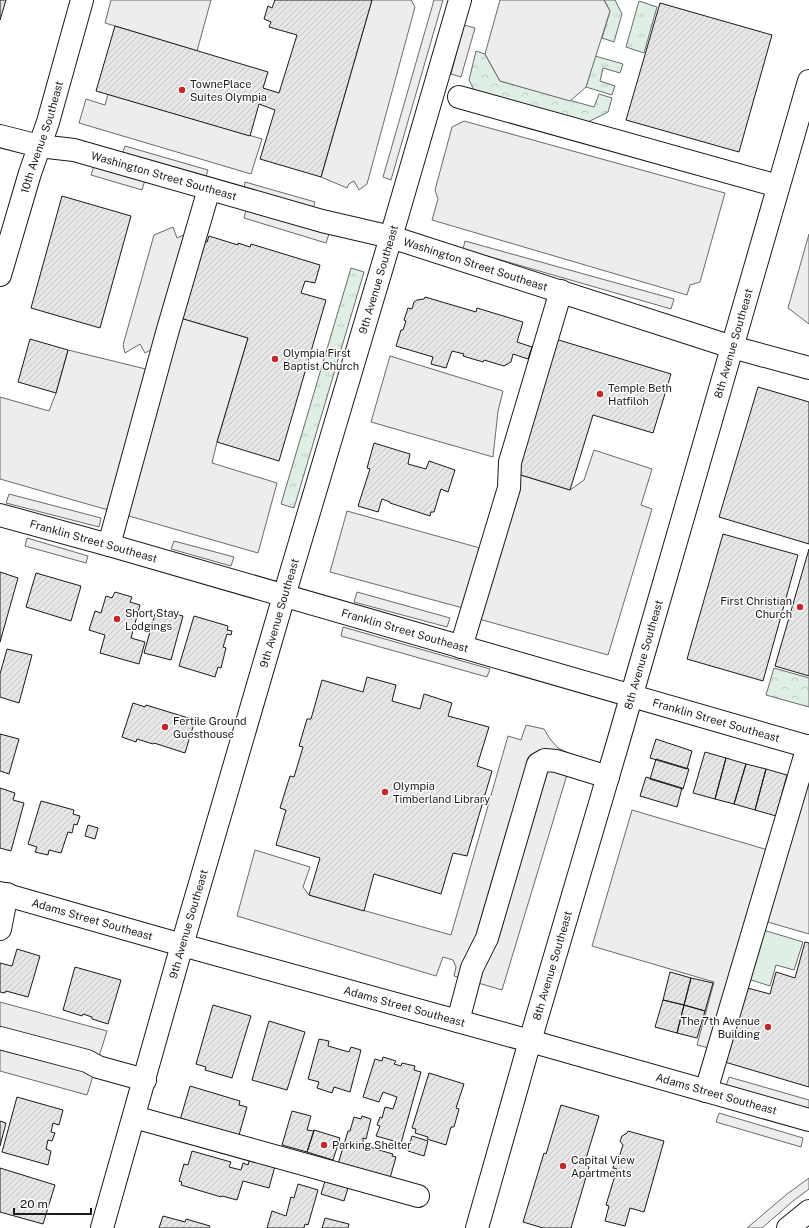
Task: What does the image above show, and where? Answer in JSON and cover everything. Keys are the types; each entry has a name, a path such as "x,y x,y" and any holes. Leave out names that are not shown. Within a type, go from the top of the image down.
{"street":[{"name":"10th Avenue Southeast","path":"0,275 39,146 48,122 82,0"},
{"name":"9th Avenue Southeast","path":"102,1228 182,945 460,0"},
{"name":"8th Avenue Southeast","path":"477,1228 809,81"},
{"path":"459,97 778,186"},
{"name":"Washington Street Southeast","path":"0,136 39,146 74,150 322,221 391,237 732,347 809,368"},
{"path":"109,545 167,333 209,189"},
{"path":"461,647 509,488 510,462 561,291"},
{"name":"Franklin Street Southeast","path":"0,515 109,545 809,747"},
{"path":"706,1091 809,747"},
{"path":"458,1021 472,968 487,938 538,764 546,760 556,761 608,776"},
{"path":"0,929 3,894"},
{"name":"Adams Street Southeast","path":"3,894 809,1120"},
{"path":"0,1038 87,1061 98,1067 145,1080"},
{"path":"134,1117 418,1196"},
{"path":"788,1228 809,1211"}],"green space":[{"path":"604,0 615,0 622,14 614,42 602,38 610,11"},
{"path":"639,1 657,7 644,53 626,47"},
{"path":"476,51 485,54 500,81 594,107 599,94 612,98 608,112 580,126 478,98 469,80"},
{"path":"595,56 623,64 620,73 603,68 600,81 615,86 612,95 586,87"},
{"path":"351,268 364,272 294,508 281,504"},
{"path":"774,668 809,678 809,707 766,695"},
{"path":"760,929 803,942 794,970 776,965 770,986 745,978"}],"shaded area":[{"path":"111,0 211,0 197,51 105,23"},
{"path":"372,0 411,0 415,7 367,184 359,190 354,181 349,184 347,188 321,177"},
{"path":"434,0 443,0 391,180 383,177"},
{"path":"500,0 604,0 610,11 586,87 570,101 500,81 485,54"},
{"path":"464,25 475,28 461,77 451,74"},
{"path":"108,94 262,139 251,174 79,123 86,99 105,105"},
{"path":"464,121 725,193 700,282 690,285 687,295 432,220 438,199 435,190 452,127"},
{"path":"125,146 208,170 205,179 122,154"},
{"path":"94,166 145,180 142,190 91,175"},
{"path":"245,182 315,202 313,209 244,188"},
{"path":"246,210 329,234 326,243 244,218"},
{"path":"173,227 177,238 195,230 160,345 145,353 140,344 125,353 123,345 154,235"},
{"path":"809,234 809,324 788,308"},
{"path":"465,241 674,299 671,309 463,249"},
{"path":"177,317 248,338 212,463 277,483 258,553 0,479 0,397 49,411 56,393 68,350 162,373"},
{"path":"390,356 503,391 498,411 493,457 371,422"},
{"path":"594,450 652,469 641,505 652,509 608,655 468,616 511,472 570,490 584,480"},
{"path":"9,494 101,518 99,527 6,503"},
{"path":"347,511 480,548 463,608 330,572"},
{"path":"27,538 88,556 86,563 25,546"},
{"path":"174,541 234,557 231,566 171,549"},
{"path":"357,592 450,618 447,627 354,602"},
{"path":"343,627 490,669 487,677 341,636"},
{"path":"526,725 544,729 558,748 573,755 502,990 454,976 456,967 453,960 443,957 436,976 237,916 255,850 310,867 303,887 309,895 451,935 508,736 521,740"},
{"path":"802,781 809,783 809,934 761,920"},
{"path":"632,810 768,850 713,1049 697,1045 714,982 592,946"},
{"path":"0,1002 107,1031 87,1095 0,1071"},
{"path":"729,1077 809,1100 809,1110 726,1086"},
{"path":"719,1113 803,1138 801,1147 716,1122"},
{"path":"809,1178 809,1189 762,1228 747,1228 787,1194"}],"building":[{"path":"0,0 6,0 0,20"},
{"name":"TownePlace Suites Olympia","path":"275,0 372,0 321,177 260,159 275,110 259,104 250,136 96,91 115,26 268,72 263,88 279,93 297,35 269,27 271,22 264,19 268,6 272,8"},
{"path":"660,3 772,35 739,152 626,120"},
{"path":"62,196 131,216 100,328 31,308"},
{"name":"Olympia First Baptist Church","path":"209,236 238,245 238,243 250,247 251,244 320,265 315,283 305,281 301,293 326,300 279,461 217,442 248,338 177,317 200,240 207,242"},
{"path":"425,297 476,312 477,308 523,322 517,342 532,347 528,359 513,354 511,362 504,366 484,360 483,362 452,351 446,368 431,364 433,357 396,346 401,330 403,330 406,321 404,320 408,308 412,309 414,302 424,299"},
{"name":"Temple Beth Hatfiloh","path":"552,338 671,374 653,433 593,415 570,490 511,472"},
{"path":"30,339 68,350 56,393 18,382"},
{"path":"758,387 809,402 809,544 719,517"},
{"path":"374,443 410,454 408,464 426,469 429,461 455,470 448,492 441,489 434,512 431,512 430,516 382,499 378,512 358,506 370,469 367,468"},
{"path":"723,534 798,555 763,681 687,659"},
{"name":"First Christian Church","path":"809,549 809,676 775,666"},
{"path":"0,572 18,578 0,642"},
{"path":"36,573 81,586 71,621 26,607"},
{"path":"115,592 132,597 130,602 140,605 131,638 145,642 139,664 100,653 105,635 89,630 95,611 101,613 106,596 112,598"},
{"path":"168,612 183,616 171,660 144,653 155,614 167,617"},
{"path":"194,616 228,626 227,630 232,631 231,635 227,634 223,647 226,648 221,668 218,667 215,677 179,666"},
{"path":"7,649 32,655 19,703 0,697 0,674"},
{"name":"Olympia Timberland Library","path":"367,677 396,685 392,701 420,709 424,694 452,703 448,716 489,727 477,766 492,771 467,856 453,853 441,894 374,874 364,911 309,895 320,858 276,845 286,810 280,808 290,776 294,777 303,747 299,746 307,719 311,719 322,680 363,692"},
{"path":"133,703 145,707 146,705 195,720 185,753 154,743 153,744 137,739 136,742 122,737"},
{"path":"0,734 19,739 9,774 0,771"},
{"path":"656,739 692,751 687,769 650,758"},
{"path":"705,752 726,758 715,799 693,793"},
{"path":"726,758 746,764 734,804 715,799"},
{"path":"656,759 689,769 683,789 650,779"},
{"path":"746,764 766,769 755,810 734,804"},
{"path":"766,769 787,775 776,816 755,810"},
{"path":"646,777 682,788 677,807 640,796"},
{"path":"0,788 15,793 13,800 24,803 11,851 0,848"},
{"path":"41,801 74,810 73,814 80,816 77,825 74,824 72,833 68,832 61,853 49,850 48,855 35,852 37,847 28,844"},
{"path":"88,825 98,828 95,839 85,836"},
{"name":"The 7th Avenue Building","path":"805,942 809,943 809,1087 718,1060 740,986 770,994 776,972 795,978"},
{"path":"17,949 40,956 28,997 6,991 5,993 0,992 0,963 12,966"},
{"path":"75,967 121,980 108,1024 92,1019 92,1017 83,1014 82,1016 63,1010"},
{"path":"670,972 691,978 684,1005 663,1000"},
{"path":"691,978 713,983 705,1011 684,1005"},
{"path":"663,1000 684,1005 677,1033 655,1027"},
{"path":"213,1005 251,1016 232,1078 205,1070 206,1067 196,1064"},
{"path":"684,1005 705,1011 697,1038 677,1033"},
{"path":"269,1021 305,1032 287,1090 252,1080"},
{"path":"319,1039 329,1041 328,1046 349,1052 351,1047 361,1050 350,1092 334,1087 332,1093 317,1088 319,1082 308,1079"},
{"path":"383,1057 396,1061 394,1064 401,1066 402,1063 415,1066 414,1070 421,1072 401,1143 376,1136 380,1126 377,1125 380,1117 382,1118 385,1107 393,1109 397,1097 383,1092 379,1102 363,1097 375,1059 382,1061"},
{"path":"429,1073 464,1084 456,1108 459,1109 454,1127 451,1127 446,1145 427,1139 428,1137 415,1133 416,1129 412,1128"},
{"path":"190,1086 240,1101 239,1105 247,1107 239,1135 180,1120"},
{"path":"17,1097 63,1110 59,1125 53,1123 51,1132 55,1133 52,1141 48,1140 46,1149 51,1151 48,1165 2,1152"},
{"name":"Capital View Apartments","path":"561,1105 599,1116 584,1165 589,1167 571,1228 543,1228 523,1222 544,1153 546,1154"},
{"path":"292,1111 311,1116 307,1130 314,1131 307,1152 282,1145"},
{"path":"362,1116 371,1119 366,1139 363,1138 363,1145 370,1145 372,1148 393,1154 392,1156 396,1157 390,1178 338,1164 354,1117 361,1119"},
{"path":"0,1121 6,1123 0,1146"},
{"name":"Parking Shelter","path":"314,1130 340,1138 333,1160 307,1152"},
{"path":"628,1131 664,1141 644,1212 630,1208 625,1226 605,1221 609,1206 606,1205 617,1169 613,1168 616,1156 619,1157 623,1145 620,1141 622,1136"},
{"path":"412,1136 428,1141 424,1156 408,1151"},
{"path":"192,1151 231,1162 229,1167 241,1170 243,1163 248,1165 250,1158 275,1166 269,1188 243,1181 237,1200 221,1197 181,1185 182,1182 179,1181 184,1164 188,1165"},
{"path":"0,1168 55,1185 43,1224 0,1212"},
{"path":"325,1181 348,1188 344,1201 321,1194"},
{"path":"298,1184 318,1190 308,1225 305,1224 304,1228 267,1228 272,1211 286,1216 291,1197 294,1198"},
{"path":"163,1216 185,1222 186,1219 210,1226 209,1228 159,1228"},
{"path":"325,1218 349,1224 348,1228 322,1228"}],"place":[{"name":"TownePlace Suites Olympia","path":"182,90"},
{"name":"Olympia First Baptist Church","path":"275,359"},
{"name":"Temple Beth Hatfiloh","path":"600,394"},
{"name":"First Christian Church","path":"800,607"},
{"name":"Short Stay Lodgings","path":"117,619"},
{"name":"Fertile Ground Guesthouse","path":"165,727"},
{"name":"Olympia Timberland Library","path":"385,792"},
{"name":"The 7th Avenue Building","path":"768,1027"},
{"name":"Parking Shelter","path":"324,1145"},
{"name":"Capital View Apartments","path":"563,1166"}]}
